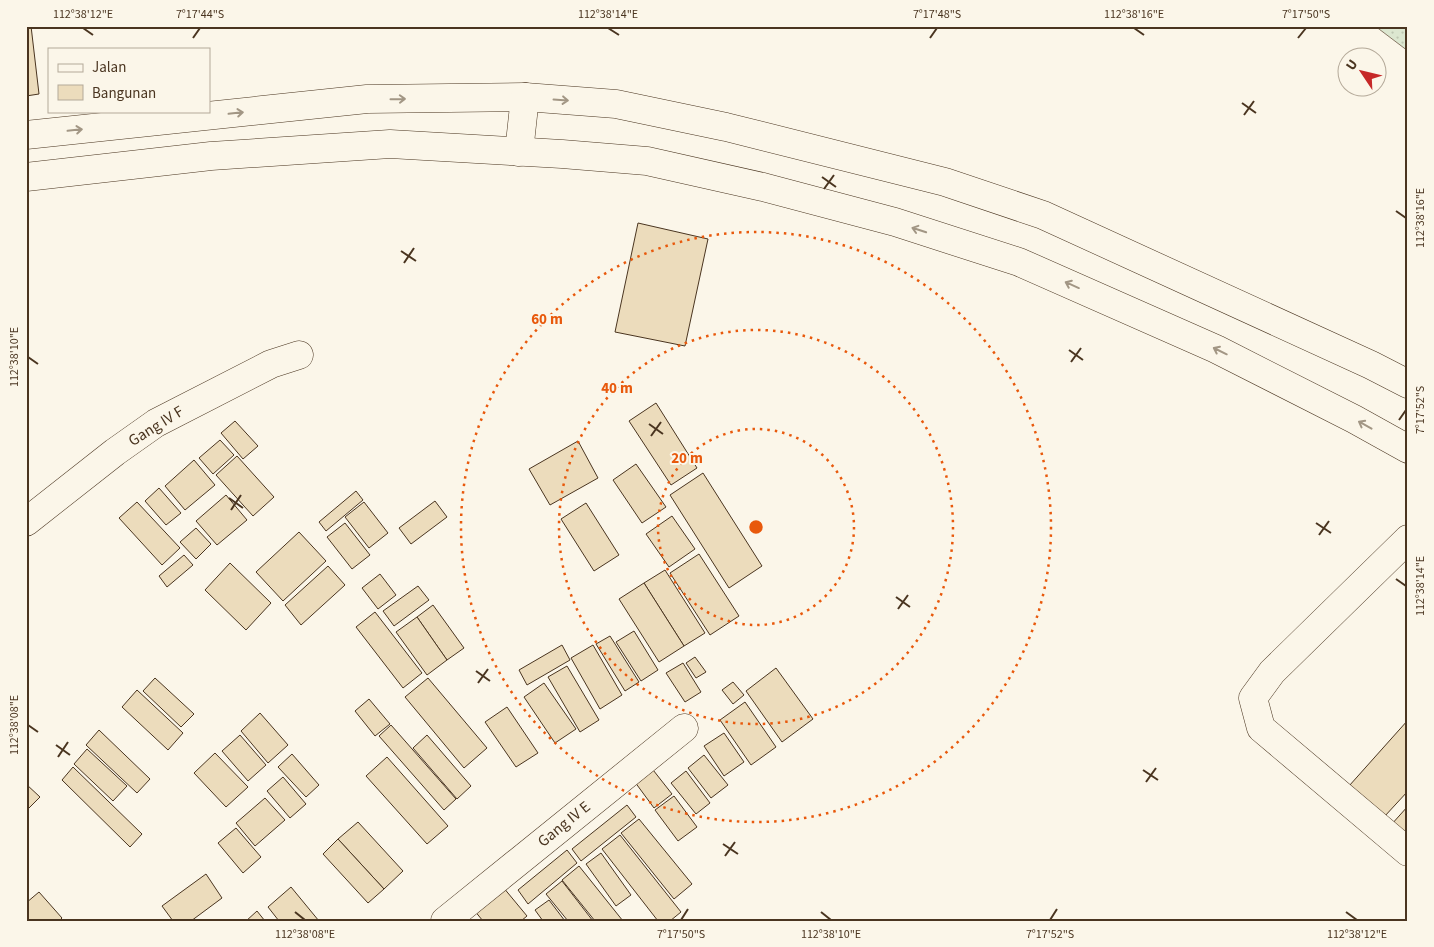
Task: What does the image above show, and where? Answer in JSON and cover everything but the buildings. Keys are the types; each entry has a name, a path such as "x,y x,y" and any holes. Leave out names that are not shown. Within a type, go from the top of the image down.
{"street":[{"path":"26,135 367,100 525,98 616,104 726,127 946,182 1043,215 1371,365 1408,384"},
{"path":"519,152 525,98"},
{"path":"26,177 211,156 390,144 647,161 764,187 895,222 1019,262 1216,349 1354,419 1408,449"},
{"name":"Gang IV F","path":"26,522 115,452 156,423 213,392 271,364 300,355"},
{"path":"1408,539 1272,672 1253,698 1261,728 1408,852"},
{"name":"Gang IV E","path":"445,921 684,728"}],"green space":[{"path":"1375,26 1408,26 1408,51"}]}
